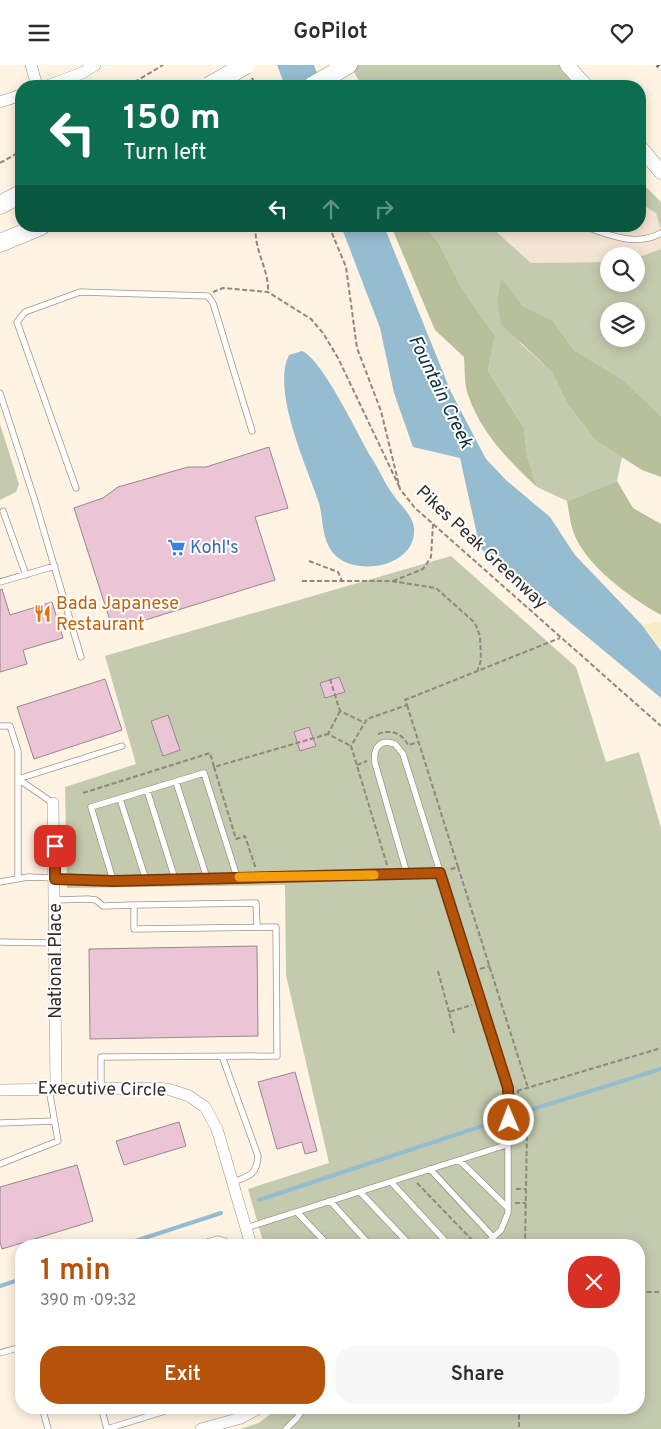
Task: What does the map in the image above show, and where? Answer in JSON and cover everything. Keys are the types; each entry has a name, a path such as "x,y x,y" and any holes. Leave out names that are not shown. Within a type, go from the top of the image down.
{"main road":[{"path":"220,80 246,65"},
{"path":"322,80 348,65"},
{"path":"0,205 15,197"},
{"path":"0,243 26,232"}],"street":[{"path":"31,65 35,80"},
{"path":"63,80 82,73 95,65"},
{"path":"567,65 581,80"},
{"path":"0,102 15,97"},
{"path":"646,154 661,172"},
{"name":"National Place","path":"52,1089 56,943 53,803"},
{"name":"Executive Circle","path":"0,1090 168,1089 189,1096 205,1107 217,1129 249,1239"},
{"path":"201,1429 241,1418 248,1414"}],"lane":[{"path":"603,232 626,239 644,239 661,233"},
{"path":"76,488 17,322 25,312 80,292 208,296 213,303 252,431"},
{"path":"0,393 55,566 81,657"},
{"path":"3,511 26,575"},
{"path":"0,582 55,566"},
{"path":"0,726 10,726 18,751 18,879"},
{"path":"407,874 375,763 375,751 378,745 383,742 395,744 403,754 508,1088 510,1144 508,1208 501,1230 492,1239"},
{"path":"18,779 122,746"},
{"path":"113,881 92,807 204,773 237,877"},
{"path":"18,779 53,803"},
{"path":"176,782 207,878"},
{"path":"148,790 176,879"},
{"path":"120,799 146,879"},
{"path":"0,882 28,877 113,881 440,873"},
{"path":"56,900 88,899 96,900 104,906 256,903 257,927"},
{"path":"101,1089 101,1057 277,1056 276,927 134,929 134,905"},
{"path":"0,942 56,943"},
{"path":"222,1056 258,1156 256,1171 250,1176 232,1182"},
{"path":"0,1164 58,1141 54,1121 52,1089"},
{"path":"0,1123 54,1121"},
{"path":"246,1228 510,1144"},
{"path":"459,1160 508,1208"},
{"path":"430,1169 494,1237"},
{"path":"391,1182 444,1239"},
{"path":"360,1192 404,1239"},
{"path":"330,1201 365,1239"},
{"path":"297,1212 322,1239"},
{"path":"0,1353 15,1349"},
{"path":"44,1414 48,1429"},
{"path":"103,1414 107,1429 155,1414"},
{"path":"286,1429 300,1414"}],"path":[{"path":"138,80 163,65"},
{"path":"0,163 15,154"},
{"path":"255,232 254,237 268,279 268,292"},
{"name":"Pikes Peak Greenway","path":"332,232 348,276 357,347 381,411 400,489 415,508 661,726"},
{"path":"208,296 216,289 222,288 268,292 295,307 311,319 323,333 338,358 400,489"},
{"path":"391,581 423,569 431,557 433,524"},
{"path":"309,561 338,572 342,581"},
{"path":"302,581 391,581 436,588 475,623 480,636 481,660 477,672"},
{"path":"528,1088 406,700 560,638"},
{"path":"328,734 340,711 330,679"},
{"path":"390,875 351,745 363,722 367,719 407,705"},
{"path":"340,711 363,722"},
{"path":"214,767 328,734 351,745"},
{"path":"83,793 210,753 236,839 245,836 258,877"},
{"path":"440,873 458,867"},
{"path":"472,972 490,966"},
{"path":"438,971 454,1033"},
{"path":"449,1012 474,1005"},
{"path":"508,1088 518,1091 661,1048"},
{"path":"518,1091 518,1131 527,1130 525,1239"},
{"path":"410,1176 470,1239"},
{"path":"645,1292 661,1291"},
{"path":"519,1414 519,1429"}],"shaded area":[{"path":"646,207 656,213 661,230 661,249 645,255 645,247 600,247 600,262 531,263 497,232 646,232"}],"green space":[{"path":"350,65 567,65 571,80 359,80"},
{"path":"646,187 661,202 661,230 656,213 646,207"},
{"path":"394,232 430,232 437,240 461,287 495,336 488,371 524,428 527,455 537,487 506,456 480,422 467,391 464,357 435,330"},
{"path":"430,232 497,232 531,263 600,262 600,292 645,292 645,255 661,249 661,416 622,379 574,350 553,321 523,306 501,279 497,299 521,344 552,372 567,403 595,440 622,457 617,481 567,501 537,487 527,455 524,428 488,371 495,336 461,287 437,240"},
{"path":"501,278 523,306 553,321 574,350 622,379 661,416 661,477 642,470 595,440 567,403 552,372 501,324 497,299"},
{"path":"0,424 19,484 16,492 0,500"},
{"path":"617,481 633,508 661,524 661,615 636,600 610,580 588,557 573,531 567,501"},
{"path":"451,556 576,667 606,762 639,752 661,828 661,1429 240,1429 259,1423 270,1414 645,1414 645,1239 262,1239 248,1189 329,1163 286,975 285,885 67,888 65,787 136,764 105,656"}],"sand":[{"path":"661,622 661,648 642,625"}],"water":[{"path":"277,65 314,65 320,80 283,80"},
{"name":"Fountain Creek","path":"343,232 386,232 451,392 486,459 507,481 550,517 575,555 642,625 661,651 661,698 480,548 460,458 413,447 394,393 380,328"},
{"path":"302,351 320,368 330,383 386,484 413,523 412,541 406,551 397,559 385,564 358,566 336,556 325,538 319,503 299,450 287,408 284,388 285,370 289,355"}],"building":[{"name":"Kohl's","path":"269,447 288,508 255,517 275,580 113,630 74,508 103,498 118,487 188,467 206,467"},
{"path":"2,589 10,615 52,602 63,638 23,650 27,664 0,672 0,590"},
{"path":"339,677 345,692 325,698 320,683"},
{"path":"105,679 122,730 34,759 17,707"},
{"path":"168,715 180,750 163,756 151,721"},
{"path":"309,727 316,746 300,751 294,732"},
{"path":"257,946 258,1036 90,1039 89,949"},
{"path":"295,1072 317,1151 305,1154 302,1142 277,1149 258,1082"},
{"path":"179,1122 186,1146 124,1165 116,1141"},
{"path":"77,1165 93,1221 34,1239 15,1239 15,1245 2,1249 0,1242 0,1187"}],"waterway":[{"path":"524,1112 661,1069"},
{"path":"259,1200 494,1122"},
{"path":"141,1239 221,1213"},
{"path":"0,1286 15,1281"}],"railway":[{"path":"657,65 661,68"}],"slow traffic":[{"path":"239,877 374,875"}],"place":[{"name":"Kohl's","path":"176,548"},
{"name":"Bada Japanese Restaurant","path":"42,614"}],"route":[{"path":"55,846 55,879 113,881 440,873 508,1088 509,1120"}]}
